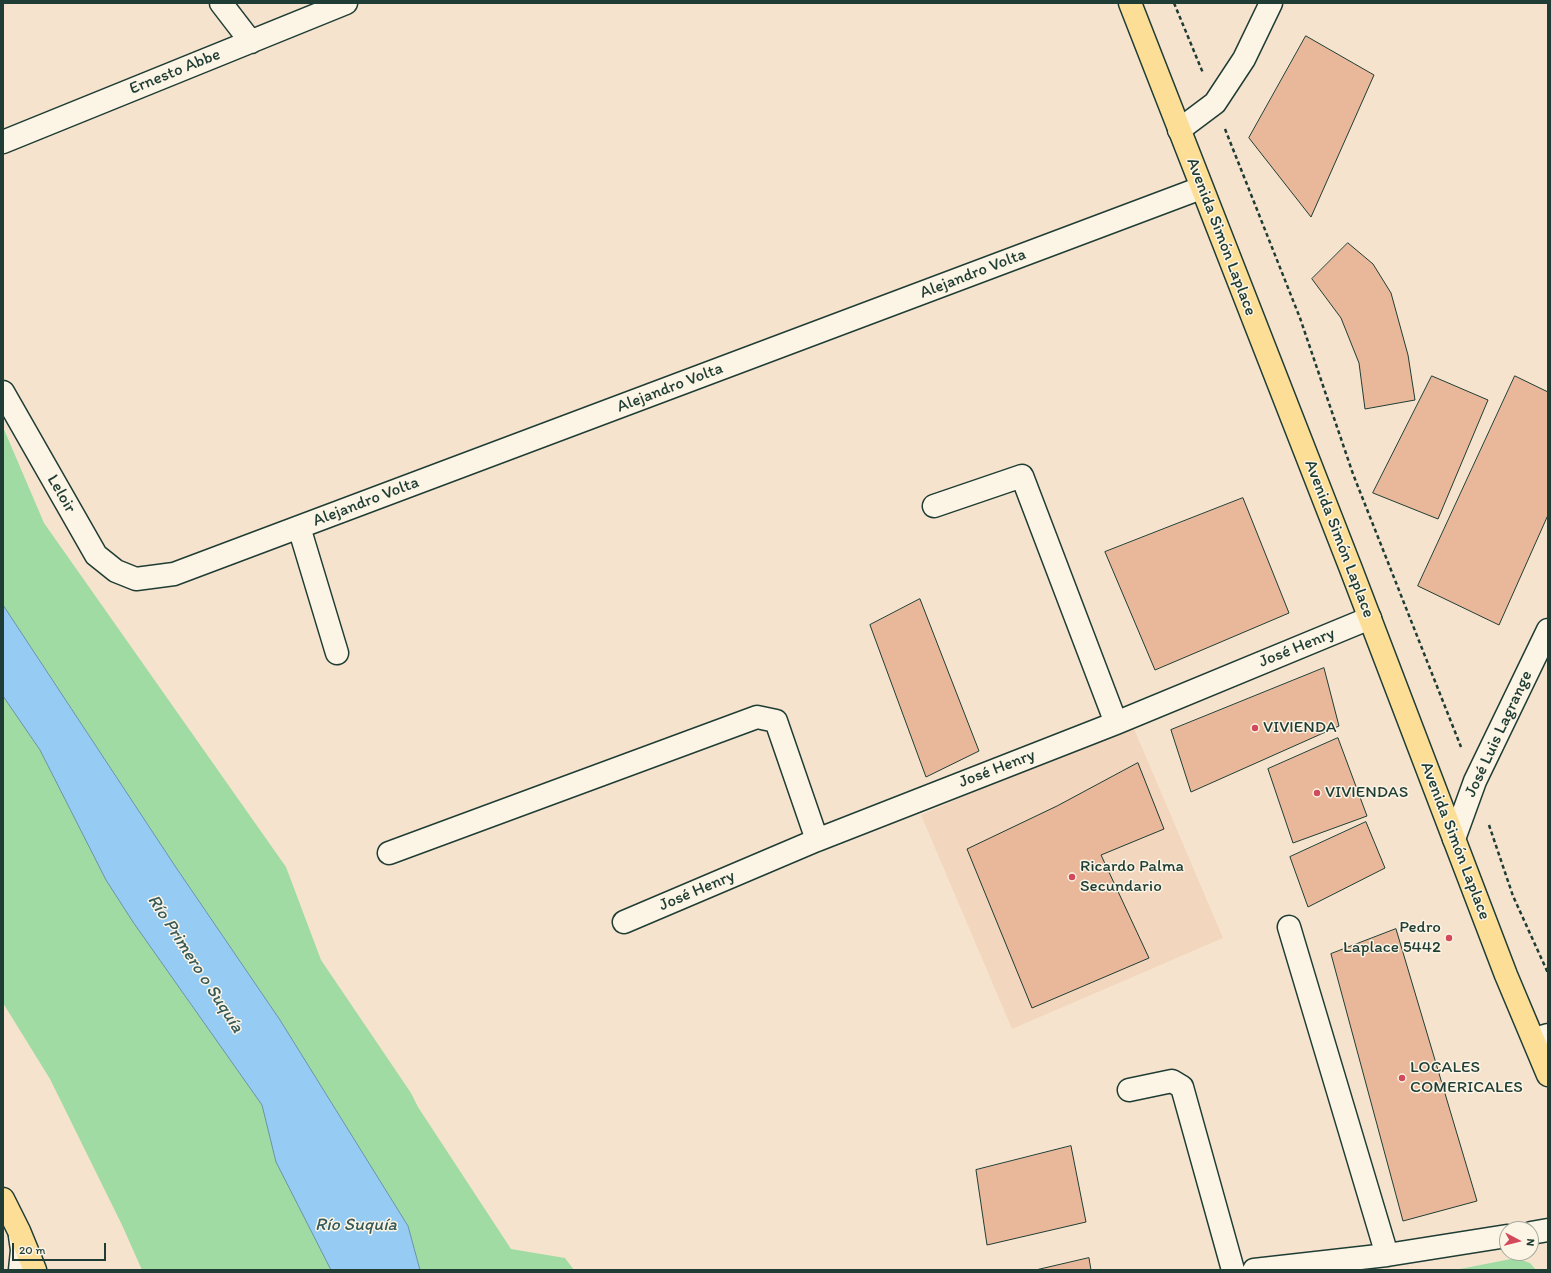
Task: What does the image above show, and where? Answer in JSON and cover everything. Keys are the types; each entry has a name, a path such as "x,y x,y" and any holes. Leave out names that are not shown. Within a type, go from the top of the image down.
{"main road":[{"name":"Avenida Simón Laplace","path":"1130,3 1201,188 1308,457 1506,975 1541,1037 1548,1075"},
{"path":"3,1199 19,1231 35,1270"}],"street":[{"path":"221,3 251,42"},
{"name":"Ernesto Abbe","path":"3,142 346,3"},
{"path":"1179,130 1215,103 1244,59 1271,3"},
{"name":"Alejandro Volta","path":"136,579 174,574 1201,188"},
{"name":"Leloir","path":"3,392 96,555 116,571 136,579"},
{"path":"934,506 1022,476 1116,723"},
{"path":"299,528 337,653"},
{"name":"José Henry","path":"624,922 817,840 1116,723 1370,618"},
{"name":"José Luis Lagrange","path":"1454,839 1475,781 1548,630"},
{"path":"389,853 757,716 776,721 817,840"},
{"path":"1288,927 1387,1255"},
{"path":"1129,1090 1172,1081 1182,1087 1233,1270"},
{"path":"3,1213 19,1231 22,1250 20,1270"},
{"path":"1254,1270 1387,1255 1499,1237"}],"path":[{"path":"1174,3 1300,318 1354,474 1475,781"},
{"path":"1489,824 1513,896 1548,973"}],"shaded area":[{"name":"Ricardo Palma Secundario","path":"1132,724 1223,938 1012,1029 921,815"}],"green space":[{"path":"3,427 44,523 286,867 321,960 411,1093 418,1107 511,1249 565,1258 574,1270 420,1270 408,1226 280,1020 175,866 3,605"},
{"path":"3,696 40,750 106,880 133,922 262,1105 276,1162 331,1270 142,1270 122,1225 50,1079 3,1003"},
{"path":"1501,1261 1524,1261 1530,1263 1536,1270 1455,1270"}],"water":[{"name":"Río Suquía","path":"3,605 175,866 280,1020 408,1226 420,1270 331,1270 276,1162 262,1105 133,922 106,880 40,750 3,696"}],"building":[{"path":"1306,36 1374,75 1311,217 1249,138"},
{"path":"1348,243 1373,264 1391,293 1408,355 1415,400 1365,409 1359,363 1341,318 1312,279"},
{"path":"1432,376 1488,400 1438,519 1373,493"},
{"path":"1515,376 1548,392 1548,515 1499,625 1418,586"},
{"path":"1243,498 1289,613 1155,670 1105,552"},
{"path":"920,599 979,751 926,777 870,625"},
{"name":"VIVIENDA","path":"1324,668 1339,726 1191,792 1171,730"},
{"name":"VIVIENDAS","path":"1338,738 1367,816 1293,843 1268,769"},
{"path":"1138,763 1164,829 1101,855 1149,958 1032,1008 967,849 1057,806"},
{"path":"1366,822 1385,868 1308,907 1290,857"},
{"name":"LOCALES COMERICALES","path":"1396,929 1477,1201 1403,1221 1331,954"},
{"path":"1071,1146 1086,1222 987,1245 976,1170"},
{"path":"1089,1258 1091,1270 1036,1270"}],"place":[{"name":"VIVIENDA","path":"1255,728"},
{"name":"VIVIENDAS","path":"1317,793"},
{"name":"Ricardo Palma Secundario","path":"1072,877"},
{"name":"Pedro Laplace 5442","path":"1449,938"},
{"name":"LOCALES COMERICALES","path":"1402,1078"}],"water label":[{"name":"Río Primero o Suquía","path":"195,964"}]}
